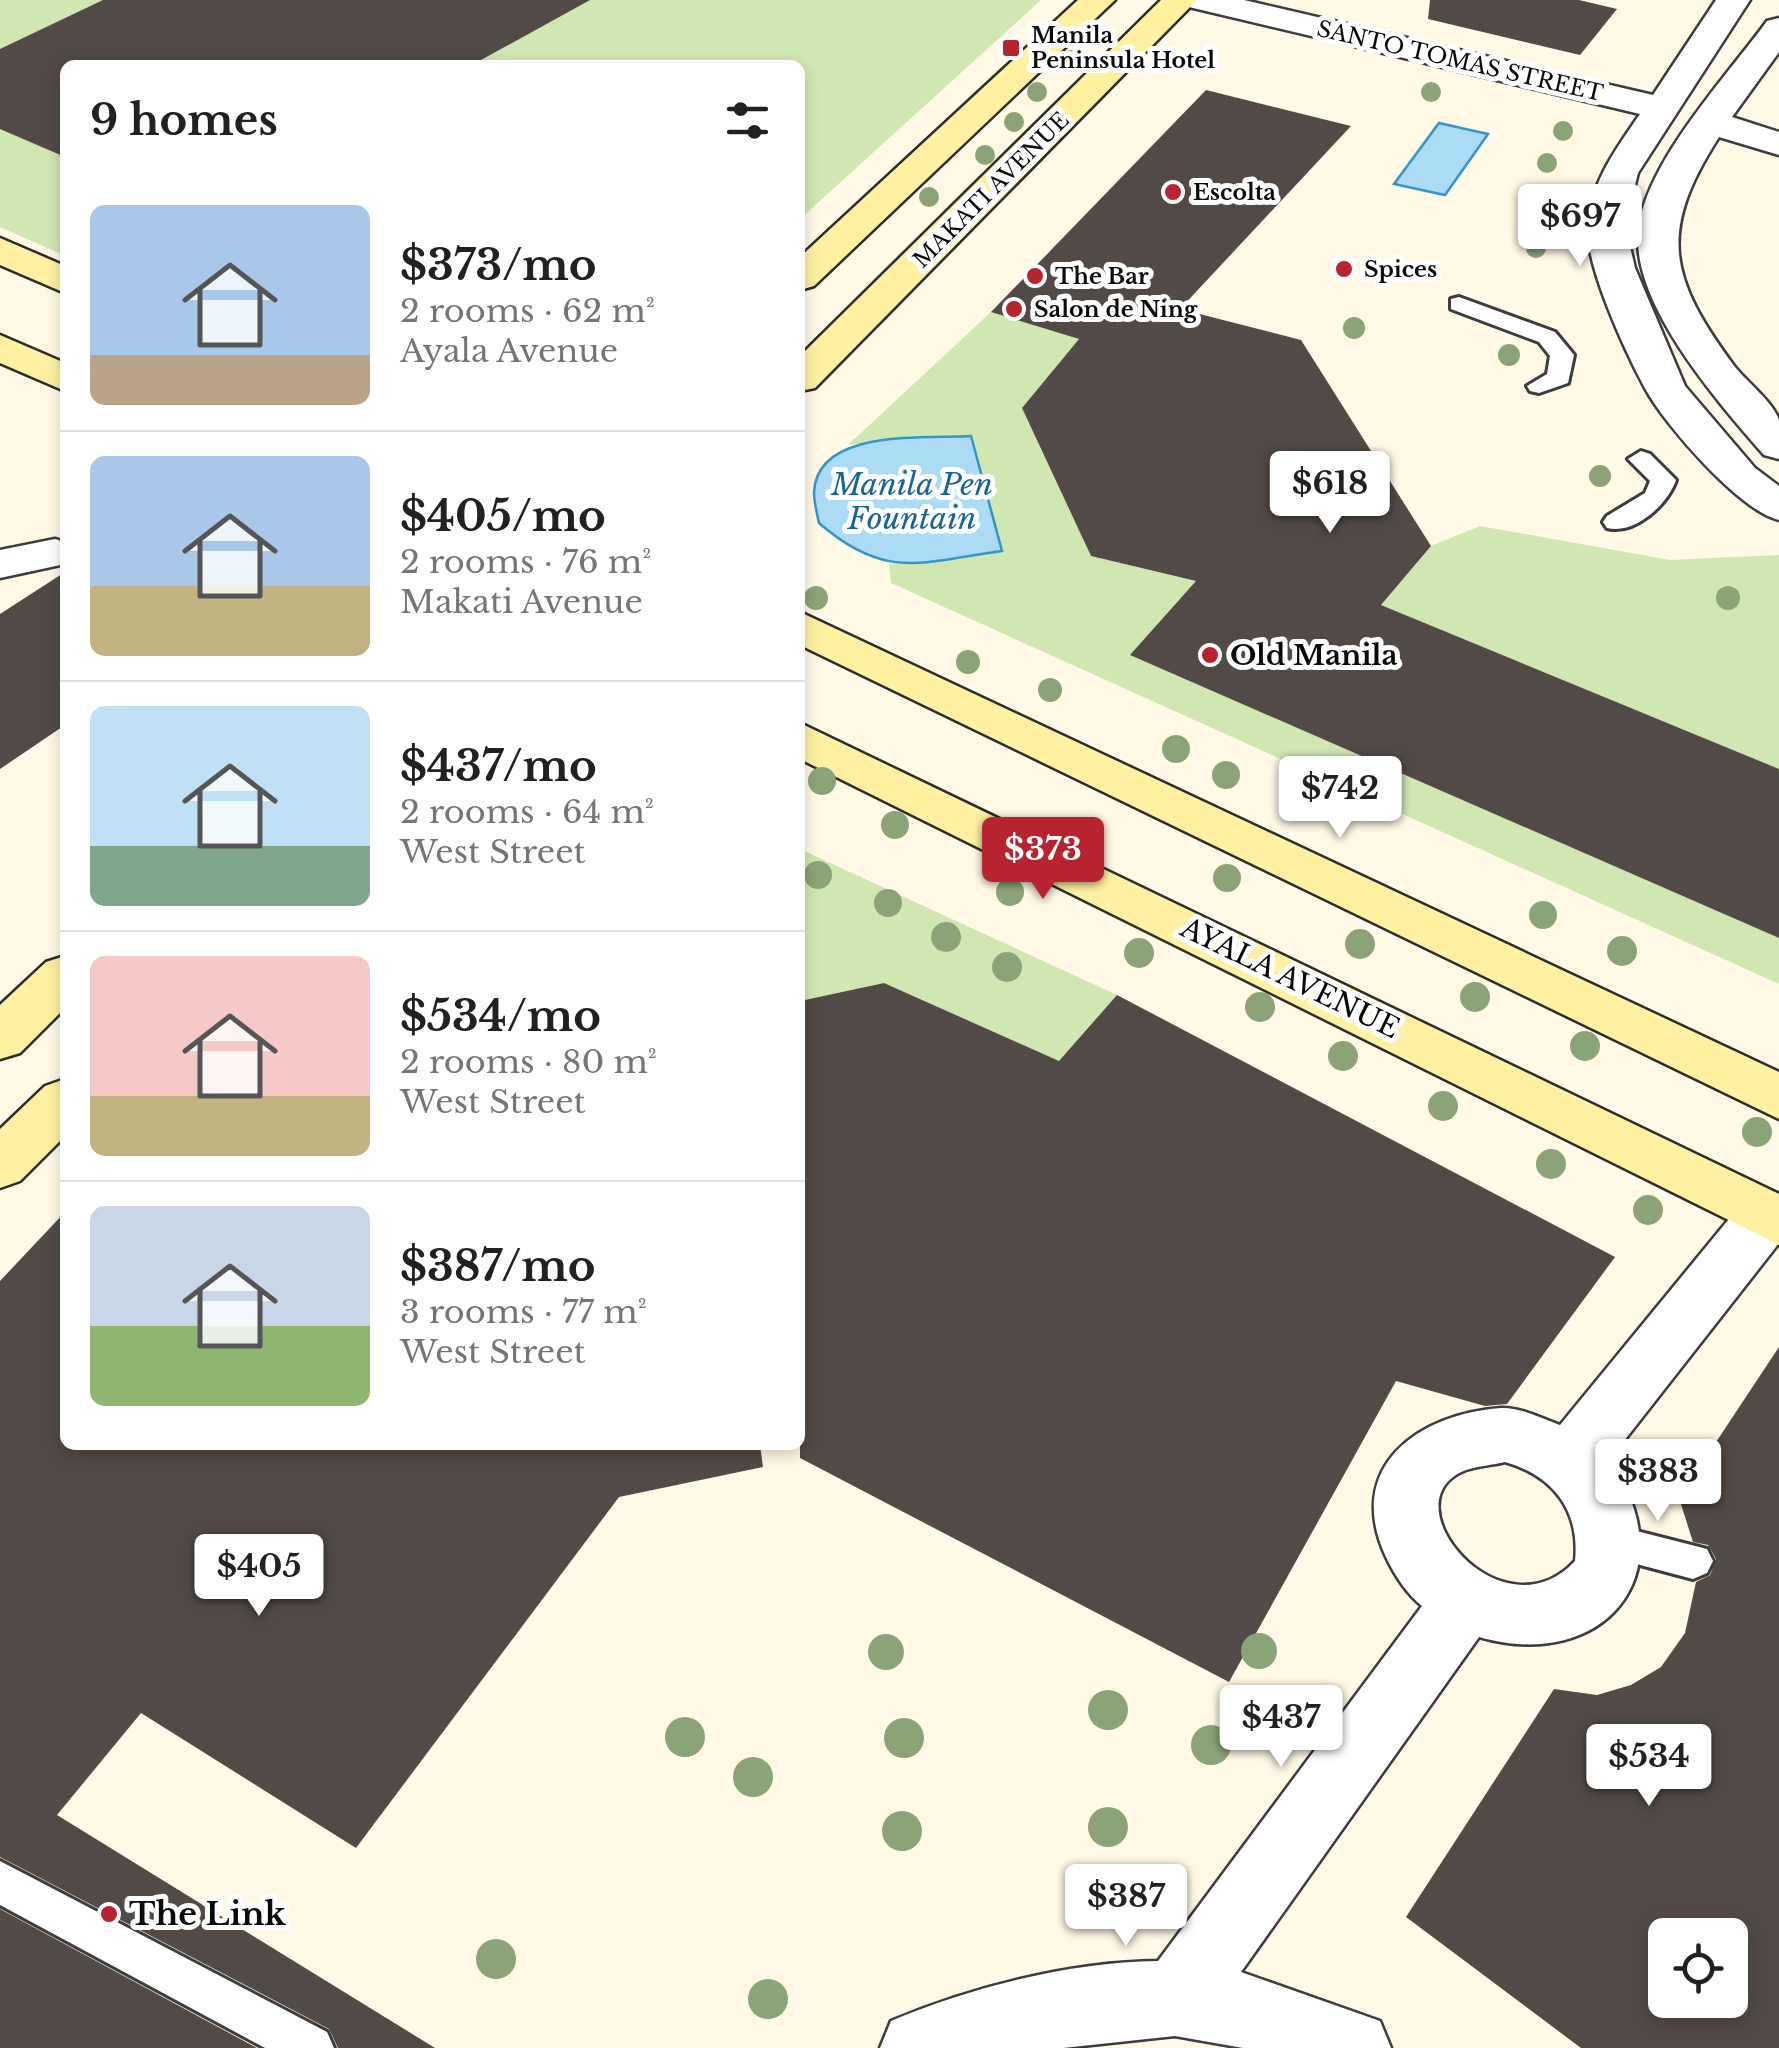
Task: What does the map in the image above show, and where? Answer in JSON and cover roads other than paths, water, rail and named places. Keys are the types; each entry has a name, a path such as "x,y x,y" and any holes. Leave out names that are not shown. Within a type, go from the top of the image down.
{"main road":[{"path":"805,273 1098,0"},
{"name":"MAKATI AVENUE","path":"805,374 1180,0"},
{"path":"0,250 60,279"},
{"path":"0,347 60,377"},
{"path":"805,630 1779,1097"},
{"name":"AYALA AVENUE","path":"805,741 1773,1218"},
{"path":"0,1038 60,981"},
{"path":"0,1165 60,1106"}],"street":[{"name":"SANTO TOMAS STREET","path":"1200,0 1662,108"},
{"path":"1733,0 1619,174 1606,225 1616,268 1666,389 1740,477 1779,508"},
{"path":"1779,28 1672,184 1657,229 1666,281 1720,381 1779,446"},
{"path":"1714,123 1779,144"},
{"path":"0,564 56,553"},
{"path":"1569,1462 1773,1218"},
{"path":"1505,1435 1538,1444 1569,1462 1593,1486 1608,1513 1613,1542 1606,1570 1590,1593 1564,1609 1533,1616 1499,1614 1466,1600 1436,1580 1414,1552 1403,1520 1405,1491 1418,1465 1441,1446 1471,1436 1505,1435"},
{"path":"1177,1998 1466,1600"},
{"path":"918,2048 1083,2005 1177,1998 1276,2020 1353,2048"}],"lane":[{"path":"1459,304 1546,337 1562,355 1558,378 1539,386"},
{"path":"1616,522 1657,498 1662,480 1641,459"},
{"path":"1613,1542 1693,1561"},
{"path":"0,1882 312,2048"}],"water":[{"path":"1439,123 1488,134 1445,195 1394,184"},
{"name":"Manila Pen Fountain","path":"971,436 1002,551 926,562 885,560 864,553 819,523 814,492 820,471 833,457 876,441"}],"place":[{"name":"Manila Peninsula Hotel","path":"1011,48"},
{"name":"Escolta","path":"1173,192"},
{"name":"Spices","path":"1344,269"},
{"name":"The Bar","path":"1035,276"},
{"name":"Salon de Ning","path":"1014,309"},
{"name":"Old Manila","path":"1210,655"},
{"name":"The Link","path":"109,1914"}]}
